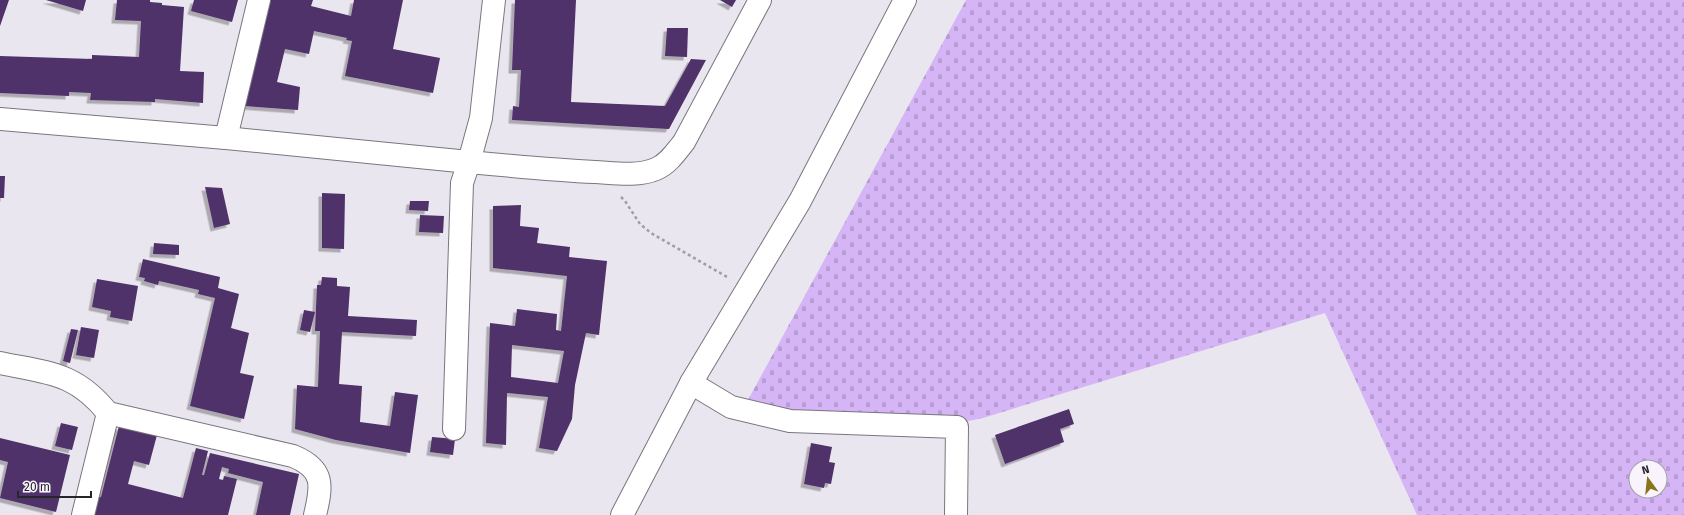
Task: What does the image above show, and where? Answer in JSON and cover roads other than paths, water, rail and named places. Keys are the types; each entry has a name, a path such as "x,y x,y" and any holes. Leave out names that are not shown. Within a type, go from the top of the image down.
{"street":[{"path":"226,138 259,0"},
{"path":"454,428 462,183 481,118 494,0"},
{"path":"0,119 226,138 556,170 643,173 657,169 670,160 684,142 760,0"},
{"path":"622,515 691,383 800,201 905,0"},
{"path":"0,364 64,377 82,386 96,397 108,413 293,456 305,461 314,468 319,477 320,489 315,515"},
{"path":"691,383 731,407 790,421 957,427 956,515"},
{"path":"83,515 108,413"}]}
